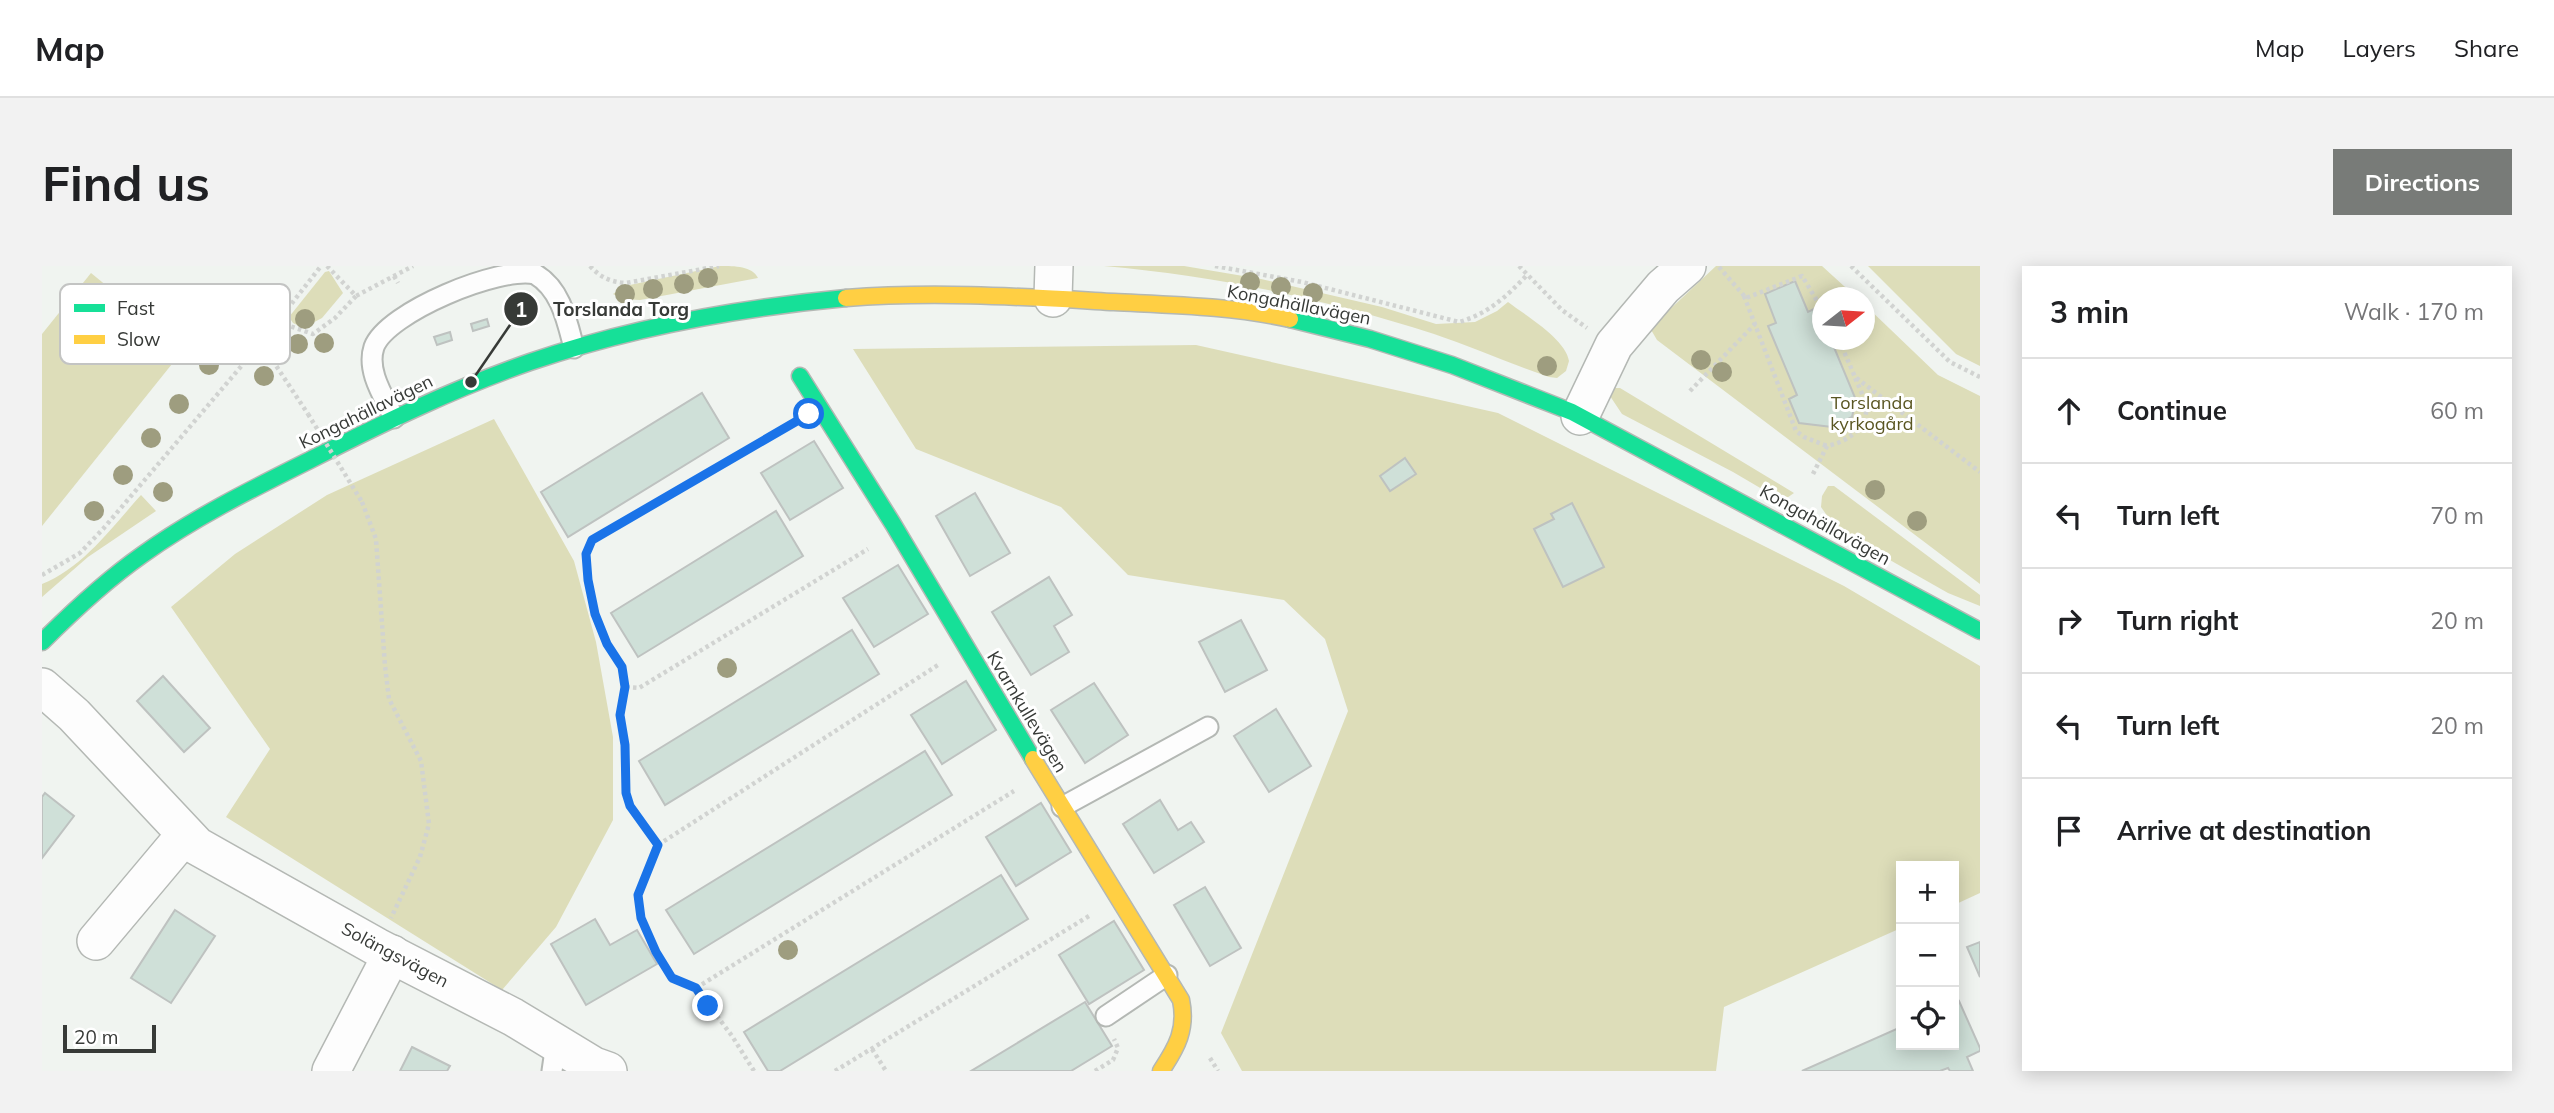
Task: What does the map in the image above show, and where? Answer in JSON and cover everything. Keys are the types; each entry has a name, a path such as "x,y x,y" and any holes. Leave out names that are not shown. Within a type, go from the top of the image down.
{"street":[{"path":"1580,416 1614,345 1663,288 1687,266"},
{"name":"Kongahällavägen","path":"42,642 108,580 168,538 259,487 471,382 574,348 643,329 802,303 1054,282 1240,310 1346,332 1455,365 1580,416 1980,631"},
{"name":"Kvarnkullevägen","path":"800,376 1181,1000 1185,1015 1182,1039 1161,1071"},
{"name":"Solängsvägen","path":"42,687 74,715 197,846 384,950 513,1017 554,1057 608,1071"},
{"path":"96,941 185,835"},
{"path":"331,1071 384,950"}],"lane":[{"path":"394,418 373,372 374,348 383,331 398,318 437,295 475,277 502,269 520,269 537,275 560,301 574,348"},
{"path":"1062,807 1208,727"},
{"path":"1106,1016 1167,975"}],"path":[{"path":"290,306 321,266"},
{"path":"327,266 356,296"},
{"path":"290,326 313,334 335,318 356,296 413,266"},
{"path":"590,266 598,275 614,282 626,283 697,267 719,266"},
{"path":"1215,266 1302,282 1459,322 1478,317 1498,303 1527,275"},
{"path":"1519,266 1562,310 1614,345"},
{"path":"1719,266 1744,296 1796,431 1804,438 1827,446 1848,439 1867,414 1843,350"},
{"path":"1851,266 1950,362 1980,377"},
{"path":"394,276 398,283"},
{"path":"1744,296 1746,298 1802,276 1812,292"},
{"path":"1690,391 1755,324"},
{"path":"42,575 80,553 103,529 243,364"},
{"path":"275,364 362,502 376,539 385,666 390,699 421,761 429,824 420,857 384,950"},
{"path":"1855,377 1980,472"},
{"path":"658,845 630,806 626,793 625,745 620,715 625,687 622,667 607,644 595,614 586,554 592,540 797,421"},
{"path":"1813,474 1827,446"},
{"path":"625,687 639,688 875,544"},
{"path":"754,1071 696,988 672,978 656,952 641,918 638,895 658,845 945,661"},
{"path":"696,988 1021,787"},
{"path":"835,1071 1098,910"},
{"path":"1095,1071 1113,1060 1117,1053 1118,1048 1106,1016"},
{"path":"872,1049 886,1071"}],"green space":[{"path":"720,266 747,269 758,278 640,300 622,299 613,294 625,286"},
{"path":"1104,266 1184,266 1261,279 1382,307 1436,324 1475,322 1508,302 1553,336 1561,344 1569,361 1566,371 1557,378 1549,377 1434,334 1353,310 1230,283"},
{"name":"Torslanda kyrkogård","path":"1716,266 1822,266 1845,287 1812,287 1812,350 1875,350 1875,315 1938,375 1980,396 1980,584 1657,340 1650,328"},
{"path":"1868,266 1980,266 1980,366 1956,354"},
{"path":"329,271 343,293 322,318 303,328 293,323 290,316 325,272"},
{"path":"91,273 104,284 82,284"},
{"path":"60,312 60,364 172,364 42,526 42,334"},
{"path":"1196,345 1498,413 1844,586 1980,666 1980,893 1959,903 1959,861 1896,861 1896,930 1724,1007 1716,1071 1242,1071 1221,1033 1348,711 1325,639 1284,600 1128,575 1061,507 916,449 853,349"},
{"path":"1613,388 1620,388 1794,493 1784,500 1779,499 1622,414 1610,396"},
{"path":"494,419 574,561 596,642 613,737 613,820 556,927 502,990 226,817 270,749 171,607 235,554 327,495"},
{"path":"1828,486 1834,486 1980,595 1980,606 1948,593 1837,530 1821,507 1822,496"},
{"path":"141,495 156,511 88,557 42,597 42,584 71,568 84,557"}],"building":[{"path":"1795,281 1808,312 1812,310 1812,350 1835,350 1856,400 1852,417 1832,427 1799,423 1789,399 1797,395 1768,326 1776,323 1765,294"},
{"path":"487,319 489,326 473,331 471,324"},
{"path":"450,332 452,340 437,345 434,337"},
{"path":"702,393 729,438 568,537 541,492"},
{"path":"814,441 843,488 790,520 761,473"},
{"path":"1405,458 1416,474 1390,491 1380,476"},
{"path":"975,493 1010,553 970,576 936,516"},
{"path":"1572,503 1604,567 1563,587 1534,529 1554,519 1551,514"},
{"path":"776,511 803,556 638,657 611,613"},
{"path":"898,565 928,614 874,647 843,598"},
{"path":"1049,577 1072,615 1054,626 1069,652 1031,675 992,612"},
{"path":"1241,620 1267,670 1225,692 1199,642"},
{"path":"852,630 879,674 665,805 639,761"},
{"path":"163,676 210,728 184,752 137,701"},
{"path":"966,681 996,730 942,764 911,715"},
{"path":"1094,683 1128,735 1085,763 1051,710"},
{"path":"1276,709 1311,766 1269,792 1234,736"},
{"path":"925,751 952,795 694,954 666,910"},
{"path":"45,793 74,816 42,858 42,797"},
{"path":"1160,800 1178,830 1191,822 1204,842 1154,873 1123,824"},
{"path":"1041,803 1071,852 1016,886 986,837"},
{"path":"1001,875 1028,919 780,1071 768,1071 744,1032"},
{"path":"1205,887 1241,948 1210,966 1174,905"},
{"path":"175,910 215,936 171,1003 131,978"},
{"path":"595,919 610,945 637,930 657,964 586,1005 551,944"},
{"path":"1114,921 1144,970 1089,1004 1059,955"},
{"path":"1980,942 1980,977 1967,947"},
{"path":"1959,1001 1980,1048 1980,1051 1967,1057 1973,1071 1950,1071 1948,1068 1940,1071 1802,1071 1896,1029 1896,1050 1959,1050"},
{"path":"1085,1002 1112,1046 1071,1071 971,1071"},
{"path":"412,1047 450,1066 447,1071 400,1071"}],"traffic: fast":[{"path":"42,642 115,575 183,528 365,432 447,395 530,362 646,329 725,313 846,298"},
{"path":"1290,319 1370,339 1452,365 1572,412 1980,631"},
{"path":"800,376 893,524 1033,759"}],"traffic: slow":[{"path":"846,298 913,295 1014,297 1203,307 1290,319"},
{"path":"1033,759 1181,1000 1182,1029 1172,1054 1161,1071"}],"place":[{"name":"Torslanda Torg","path":"471,382"}],"route":[{"path":"708,1006 696,988 672,978 656,952 641,918 638,895 658,845 630,806 626,793 625,745 620,715 625,687 622,667 607,644 595,614 586,554 592,540 809,414"}]}
